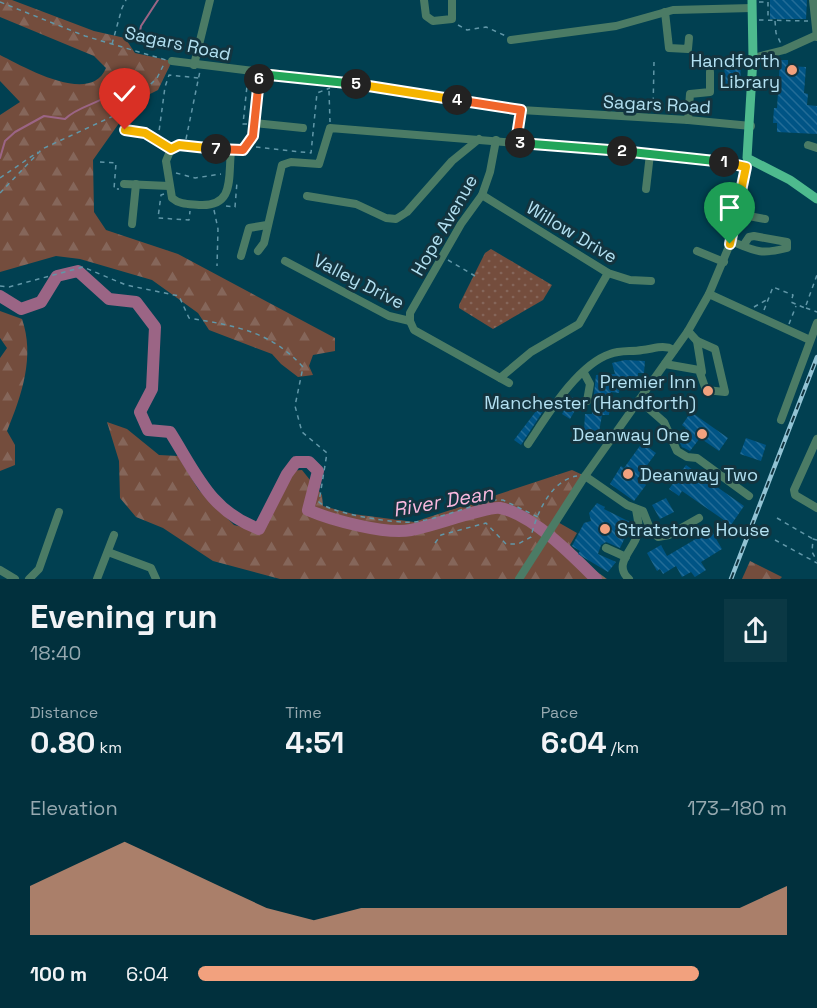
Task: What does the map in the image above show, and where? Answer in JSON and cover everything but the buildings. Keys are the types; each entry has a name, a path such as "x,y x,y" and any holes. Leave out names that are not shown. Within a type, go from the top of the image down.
{"main road":[{"path":"752,3 753,58 747,162 790,180 817,199"}],"street":[{"path":"198,65 210,0"},
{"path":"424,0 427,19 433,21 452,19 452,0"},
{"path":"753,58 784,50 817,36 813,0"},
{"path":"511,40 616,26 683,9 752,3"},
{"path":"665,12 669,48 688,49 689,38"},
{"name":"Sagars Road","path":"169,61 260,74 334,81 521,110 750,126"},
{"path":"688,120 690,94 710,92 710,72"},
{"path":"231,151 227,194 222,201 213,205 177,202 170,190 167,170 167,157 171,149 185,146 231,151 246,149 252,141 260,74"},
{"path":"516,142 521,110"},
{"path":"254,124 303,128"},
{"path":"258,251 264,243 267,225 275,206 282,165 291,162 319,164 330,128 747,162 731,241 709,294 688,331 585,476 519,579"},
{"path":"307,196 356,204 386,218 396,219 407,212 452,161 479,139"},
{"name":"Hope Avenue","path":"410,321 410,313 442,256 482,195 490,172 496,140"},
{"path":"808,145 817,148"},
{"path":"646,189 650,154"},
{"path":"122,187 136,184 170,190"},
{"path":"132,224 136,184"},
{"name":"Willow Drive","path":"482,195 608,273 630,280 651,281"},
{"path":"738,214 765,219"},
{"path":"241,256 249,228 267,225"},
{"path":"731,241 755,252 768,253 786,248 787,242 754,236 749,237 743,246"},
{"path":"697,251 724,262"},
{"name":"Valley Drive","path":"285,261 388,316 410,321 414,330 509,383"},
{"path":"500,378 531,352 579,324 608,273"},
{"path":"709,294 810,340"},
{"path":"781,420 817,323"},
{"path":"688,331 697,341 716,350 725,392 706,390 697,341"},
{"path":"528,444 555,404 600,358 613,353 663,346 674,350"},
{"path":"664,364 702,372"},
{"path":"584,373 590,384 587,401"},
{"path":"639,400 664,422 676,451 687,457 697,458 749,496"},
{"path":"817,439 794,490 795,495 817,507"},
{"path":"585,476 636,509 643,511 653,534 661,538 699,518"},
{"path":"629,579 621,569 638,531 636,509"},
{"path":"29,579 39,569 59,512"},
{"path":"97,579 114,535"},
{"path":"606,548 626,557"},
{"path":"108,552 151,568 156,579"},
{"path":"0,570 15,579"}],"path":[{"path":"112,45 126,0"},
{"name":"Sagars Road","path":"0,2 112,45 169,61"},
{"path":"752,3 768,2 768,20"},
{"path":"452,19 467,30 486,27 502,32 511,40"},
{"path":"752,20 815,21"},
{"path":"775,21 776,33 784,50"},
{"path":"0,178 42,149 123,112 157,78 169,61"},
{"path":"652,118 654,62"},
{"path":"185,146 199,78 198,65"},
{"path":"158,139 165,87 169,75 199,78"},
{"path":"254,124 243,124 247,86 258,87"},
{"path":"329,90 330,128"},
{"path":"125,130 145,133 171,149"},
{"path":"253,147 262,148"},
{"path":"0,193 42,149"},
{"path":"100,162 116,163 114,189 122,187"},
{"path":"167,170 189,178 229,175"},
{"path":"170,190 161,195 158,218 189,220 191,204"},
{"path":"213,205 218,229 216,266"},
{"path":"442,256 475,276"},
{"path":"0,286 9,287 83,267 126,285 179,296 189,318 241,327 285,347 303,366 295,406 302,432 327,453 319,502 323,506 353,514 414,522 493,500 503,500 538,518"},
{"path":"805,308 817,277"},
{"path":"761,317 773,287 793,296 791,302 817,312"},
{"path":"748,310 769,298"},
{"path":"786,330 796,304"},
{"path":"435,543 441,535 486,523 506,544 518,544 531,537 538,518 555,488 573,476 585,476"},
{"path":"777,518 817,540"},
{"path":"813,539 812,552 817,562"},
{"path":"775,540 817,562"}],"green space":[{"path":"0,0 12,0 94,31 125,38 135,53 172,61 158,90 134,102 93,160 94,212 106,230 178,254 335,338 335,351 313,355 309,366 313,375 298,377 272,354 209,330 198,313 152,280 80,259 56,256 0,272 0,115 20,102 0,81 0,55 40,74 72,84 86,84 98,79 106,68 94,56 0,17"},
{"path":"491,249 552,285 543,300 493,329 459,308 485,253"},
{"path":"0,311 22,319 26,333 27,361 18,404 7,431 15,445 15,465 0,471 0,358 7,348 0,338"},
{"path":"107,422 127,429 159,455 178,456 198,489 234,525 263,532 288,471 302,470 322,495 323,506 353,514 414,522 572,470 585,476 556,521 577,533 570,545 585,563 607,579 523,579 520,572 515,579 280,579 213,561 163,528 136,517 120,498 119,461"},
{"path":"750,561 782,577 780,579 742,579"}],"waterway":[{"path":"138,41 141,26 158,0"},
{"path":"0,158 5,141 15,132 44,116 65,119 72,113 105,98 118,85 123,76"},
{"name":"River Dean","path":"0,296 21,309 41,302 57,276 78,271 109,299 136,302 155,327 152,389 140,412 148,430 170,432 206,489 228,512 242,521 259,529 287,474 296,462 309,462 318,471 308,510 359,526 400,531 500,508 525,518 538,527 596,579"}],"railway":[{"path":"731,579 817,357"}],"place":[{"name":"Handforth Library","path":"792,70"},
{"name":"Premier Inn Manchester (Handforth)","path":"708,391"},
{"name":"Deanway One","path":"702,434"},
{"name":"Deanway Two","path":"628,474"},
{"name":"Stratstone House","path":"605,529"}],"route":[{"path":"125,130 145,133 167,144 171,149 179,145 231,151 246,149 253,136 260,74 334,81 521,110 516,142 688,157 746,167 730,244"}]}
